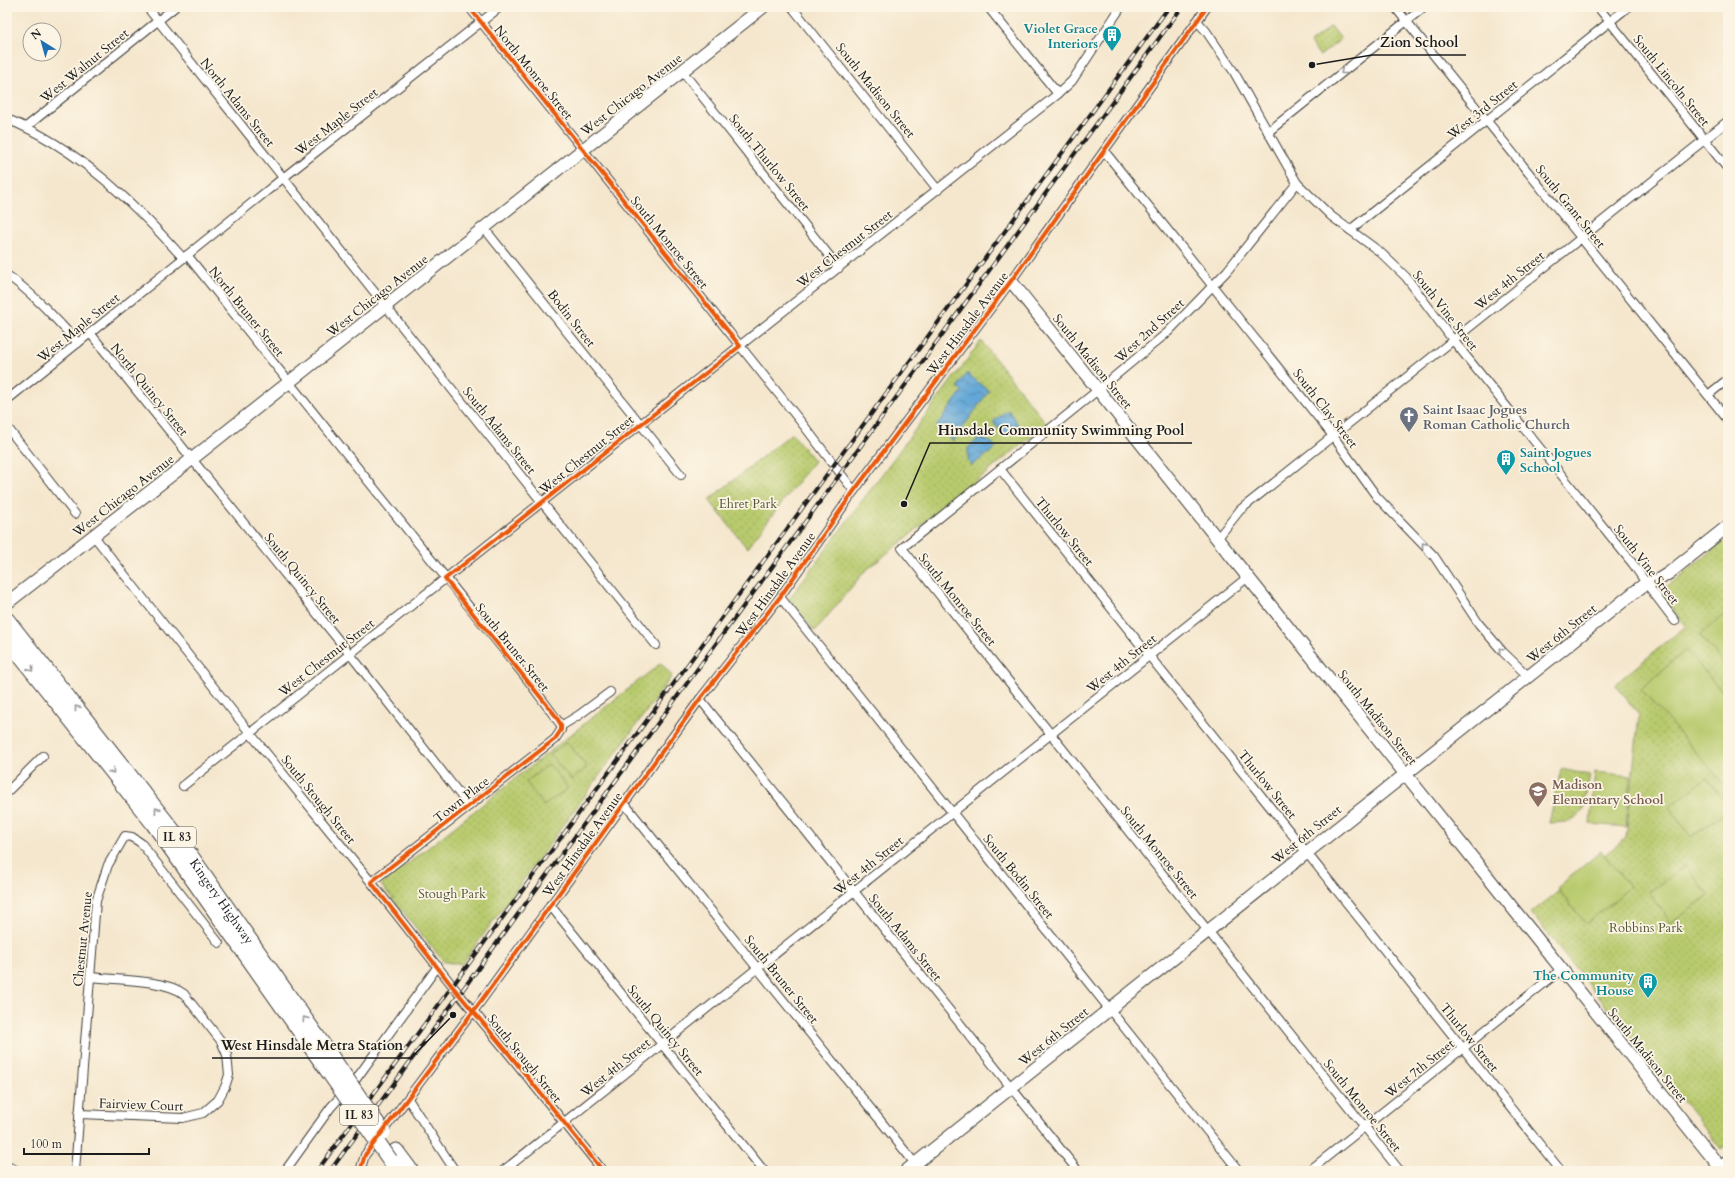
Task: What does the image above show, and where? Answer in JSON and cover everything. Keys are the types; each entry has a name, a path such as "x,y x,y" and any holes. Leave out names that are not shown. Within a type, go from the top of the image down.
{"highway":[{"name":"Kingery Highway","path":"7,620 174,832 395,1161 411,1171"},
{"name":"Kingery Highway","path":"7,639 153,823 332,1067"}],"street":[{"name":"North Adams Street","path":"147,7 386,306"},
{"name":"West Walnut Street","path":"26,127 175,7"},
{"name":"North Monroe Street","path":"469,7 583,150"},
{"name":"West Maple Street","path":"7,400 185,256 500,7"},
{"name":"West Chicago Avenue","path":"8,602 289,383 763,7"},
{"name":"South Madison Street","path":"792,7 938,190"},
{"path":"988,7 1058,94"},
{"name":"West Chestnut Street","path":"183,786 1058,94 1072,81 1121,7"},
{"name":"West Hinsdale Avenue","path":"360,1171 365,1155 473,1011 700,699 780,597 854,491 1011,281 1105,152 1207,7"},
{"name":"South Grant Street","path":"1395,7 1728,420"},
{"path":"1268,132 1424,7"},
{"name":"South Lincoln Street","path":"1598,7 1728,169"},
{"name":"West 3rd Street","path":"1350,230 1628,7"},
{"name":"South Vine Street","path":"1197,21 1206,31 1234,72 1298,183 1331,216 1380,252 1406,277 1453,340 1628,558 1675,620"},
{"name":"South Thurlow Street","path":"682,72 839,268"},
{"name":"North Bruner Street","path":"7,119 26,127 83,163 116,189 146,216 185,256 289,383"},
{"name":"West 4th Street","path":"1218,539 1240,510 1728,121"},
{"name":"South Monroe Street","path":"583,150 805,427 854,491"},
{"name":"South Clay Street","path":"1105,152 1333,436 1377,497 1434,556 1478,624 1503,652 1529,677"},
{"name":"West 2nd Street","path":"902,548 1168,332 1213,286 1244,251 1298,183"},
{"name":"Bodin Street","path":"484,228 681,475"},
{"path":"7,275 46,308 78,343"},
{"name":"South Madison Street","path":"1011,281 1721,1167"},
{"name":"South Adams Street","path":"386,306 656,645"},
{"name":"North Quincy Street","path":"90,333 192,459"},
{"path":"1708,395 1728,379"},
{"name":"South Bruner Street","path":"289,383 445,579 527,679 555,715 561,728"},
{"path":"7,427 75,514"},
{"name":"South Quincy Street","path":"192,459 350,654 469,806"},
{"name":"Thurlow Street","path":"1000,469 1561,1171"},
{"name":"West 6th Street","path":"914,1169 1109,1009 1306,852 1406,775 1646,583 1658,580 1728,526"},
{"name":"South Stough Street","path":"93,535 250,733 372,882 473,1011 603,1171"},
{"name":"South Monroe Street","path":"902,548 1400,1171"},
{"name":"West 4th Street","path":"503,1171 1248,577"},
{"name":"South Bodin Street","path":"780,597 1239,1171"},
{"name":"Town Place","path":"372,882 555,739 561,728 610,692"},
{"name":"South Adams Street","path":"700,699 1078,1171"},
{"path":"7,792 43,756"},
{"name":"South Bruner Street","path":"624,803 758,968 914,1169"},
{"name":"Chestnut Avenue","path":"75,1171 96,901 108,865 125,836 132,837 141,843 219,943"},
{"name":"South Quincy Street","path":"550,904 764,1171"},
{"path":"285,1171 332,1107 354,1082 438,966"},
{"name":"West 7th Street","path":"1309,1171 1562,969"},
{"name":"Fairview Court","path":"79,1114 171,1118 191,1117 208,1109 218,1100 226,1087 229,1075 228,1061 224,1047 184,994 180,991 166,985 90,977"},
{"path":"408,1098 455,1171"},
{"path":"7,1166 18,1171"}],"green space":[{"path":"1331,26 1341,39 1320,56 1310,43"},
{"path":"981,341 1047,424 864,572 815,631 789,599"},
{"name":"Ehret Park","path":"792,433 814,461 747,548 709,500"},
{"name":"Robbins Park","path":"1728,538 1728,1144 1721,1149 1531,913 1626,838 1639,715 1615,684 1686,626 1658,592"},
{"path":"1728,611 1728,669 1700,635"},
{"path":"1686,650 1728,698 1728,789 1641,689"},
{"name":"Stough Park","path":"661,663 672,676 462,964 444,962 381,885"},
{"path":"567,742 587,767 571,780 550,754"},
{"path":"549,764 568,788 544,806 526,782"},
{"path":"1561,769 1590,775 1583,809 1573,820 1549,823"},
{"path":"1595,772 1631,776 1626,827 1590,824"},
{"path":"1707,778 1728,806 1728,811 1691,837 1669,807"},
{"path":"1601,851 1630,887 1586,924 1557,888"},
{"path":"1686,865 1709,896 1671,923 1649,892"}],"water":[{"path":"967,373 989,391 953,441 936,427 962,391 958,387"},
{"path":"1008,410 1018,424 1004,435 993,422"},
{"path":"979,439 989,441 996,448 971,466 968,460 968,448"}],"railway":[{"path":"317,1171 1169,7"},
{"path":"330,1171 1182,7"}],"cycle path":[{"path":"469,7 740,346 445,579 555,715 561,725 561,730 555,739 371,882 452,986 603,1171"},
{"path":"360,1171 365,1155 481,1001 700,699 780,597 854,491 1011,281 1207,7"}],"place":[{"name":"Violet Grace Interiors","path":"1112,52"},
{"name":"Zion School","path":"1312,65"},
{"name":"Saint Isaac Jogues Roman Catholic Church","path":"1409,433"},
{"name":"Saint Jogues School","path":"1506,476"},
{"name":"Hinsdale Community Swimming Pool","path":"904,504"},
{"name":"Madison Elementary School","path":"1538,808"},
{"name":"The Community House","path":"1648,999"},
{"name":"West Hinsdale Metra Station","path":"453,1015"}]}
